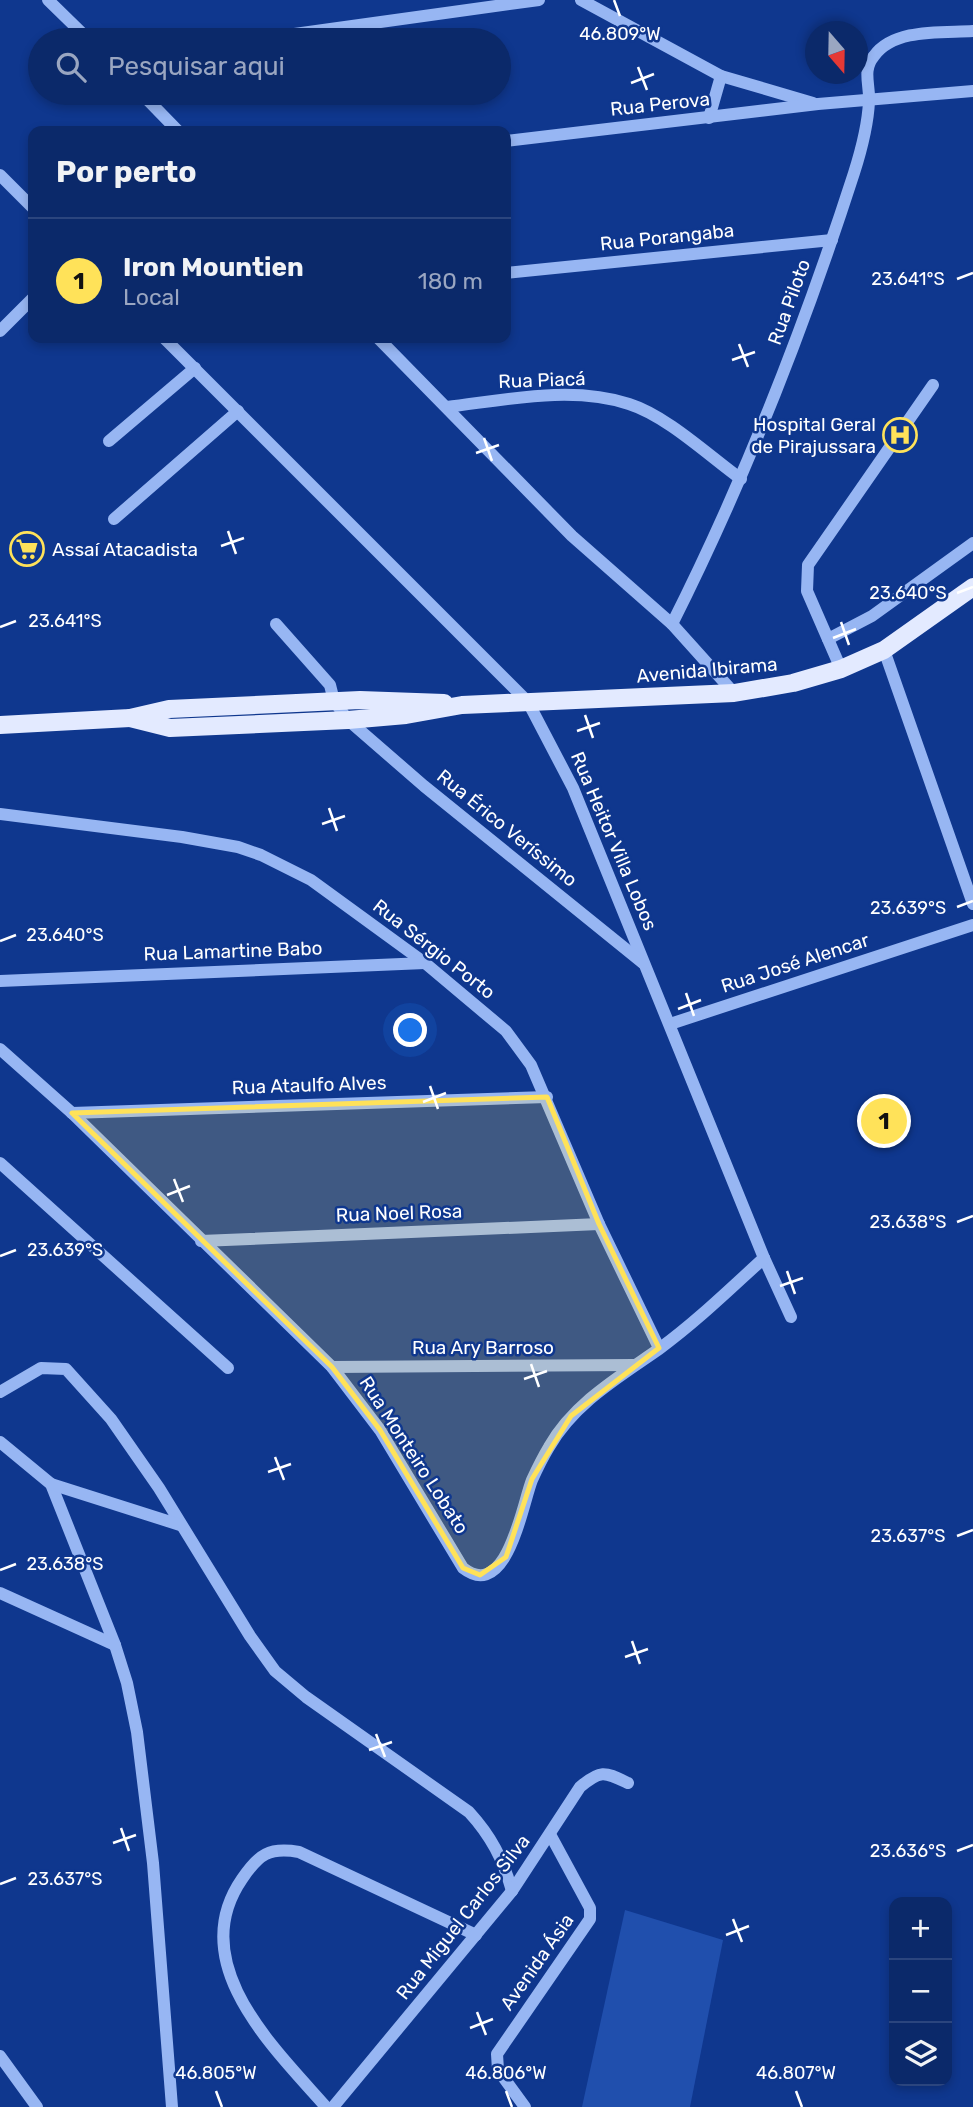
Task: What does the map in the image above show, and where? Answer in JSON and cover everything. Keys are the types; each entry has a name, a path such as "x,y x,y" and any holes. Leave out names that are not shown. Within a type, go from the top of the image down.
{"main road":[{"name":"Avenida Ibirama","path":"130,718 170,728 348,720 406,715 462,705 734,693 793,683 841,669 884,650 973,587"},
{"name":"Avenida Ibirama","path":"0,725 130,718 169,709 334,701 411,700 462,705"}],"street":[{"path":"48,0 77,28"},
{"path":"337,28 539,0"},
{"path":"581,0 722,76 818,104"},
{"name":"Rua Piloto","path":"672,624 741,479 832,240 858,159 870,100 867,67 874,55 888,42 907,37 973,31"},
{"path":"709,118 722,76"},
{"name":"Rua Perova","path":"511,140 818,104 973,91"},
{"path":"153,105 173,126"},
{"path":"0,175 28,203"},
{"name":"Rua Porangaba","path":"511,272 832,240"},
{"path":"0,331 28,303"},
{"name":"Rua Heitor Villa Lobos","path":"169,343 528,702 573,788 764,1258 791,1317"},
{"path":"383,343 572,536 672,624 734,693"},
{"path":"109,441 194,368"},
{"path":"841,669 807,591 808,565 933,385"},
{"name":"Rua Piacá","path":"447,407 579,396 631,404 664,423 741,479"},
{"path":"114,519 238,411"},
{"path":"828,639 872,616 973,543"},
{"name":"Rua Érico Veríssimo","path":"276,624 330,685 334,701 348,720 434,795 643,964"},
{"path":"884,650 973,904"},
{"name":"Rua Sérgio Porto","path":"0,814 182,837 261,855 311,880 425,963 506,1031 531,1065 547,1097 599,1224 659,1348"},
{"name":"Rua José Alencar","path":"670,1024 973,925"},
{"name":"Rua Lamartine Babo","path":"0,981 425,963"},
{"name":"Rua Monteiro Lobato","path":"0,1049 72,1113 332,1367 380,1430 463,1568 480,1575 494,1570 506,1557 532,1479 564,1425 587,1402 659,1348 764,1258"},
{"name":"Rua Ataulfo Alves","path":"72,1113 547,1097"},
{"path":"0,1163 228,1368"},
{"name":"Rua Noel Rosa","path":"201,1241 599,1224"},
{"name":"Rua Ary Barroso","path":"332,1367 634,1365"},
{"path":"0,1392 28,1372 41,1367 66,1369 111,1419 275,1671 306,1697 469,1812 486,1830 497,1850 512,1891"},
{"path":"0,1442 51,1484 180,1525"},
{"path":"51,1484 115,1645 137,1732 153,1863 172,2107"},
{"path":"0,1593 115,1645"},
{"name":"Rua Miguel Carlos Silva","path":"333,2107 512,1891 551,1836 580,1787 593,1776 606,1773 628,1783"},
{"name":"Avenida Ásia","path":"525,2107 498,2070 497,2054 590,1919 590,1908 585,1897 551,1836"},
{"path":"326,2107 251,2018 227,1966 224,1916 250,1868 262,1855 279,1849 299,1852 476,1935"},
{"path":"0,2056 37,2107"},
{"path":"0,2079 9,2068"}],"highlighted area":[{"path":"547,1097 599,1224 659,1348 571,1416 532,1479 506,1557 480,1575 463,1568 380,1430 332,1367 72,1113"}],"shaded area":[{"path":"625,1910 723,1940 690,2107 582,2107"}],"place":[{"name":"Hospital Geral de Pirajussara","path":"900,435"},
{"name":"Assaí Atacadista","path":"27,549"},
{"name":"Iron Mountien","path":"884,1121"}]}
